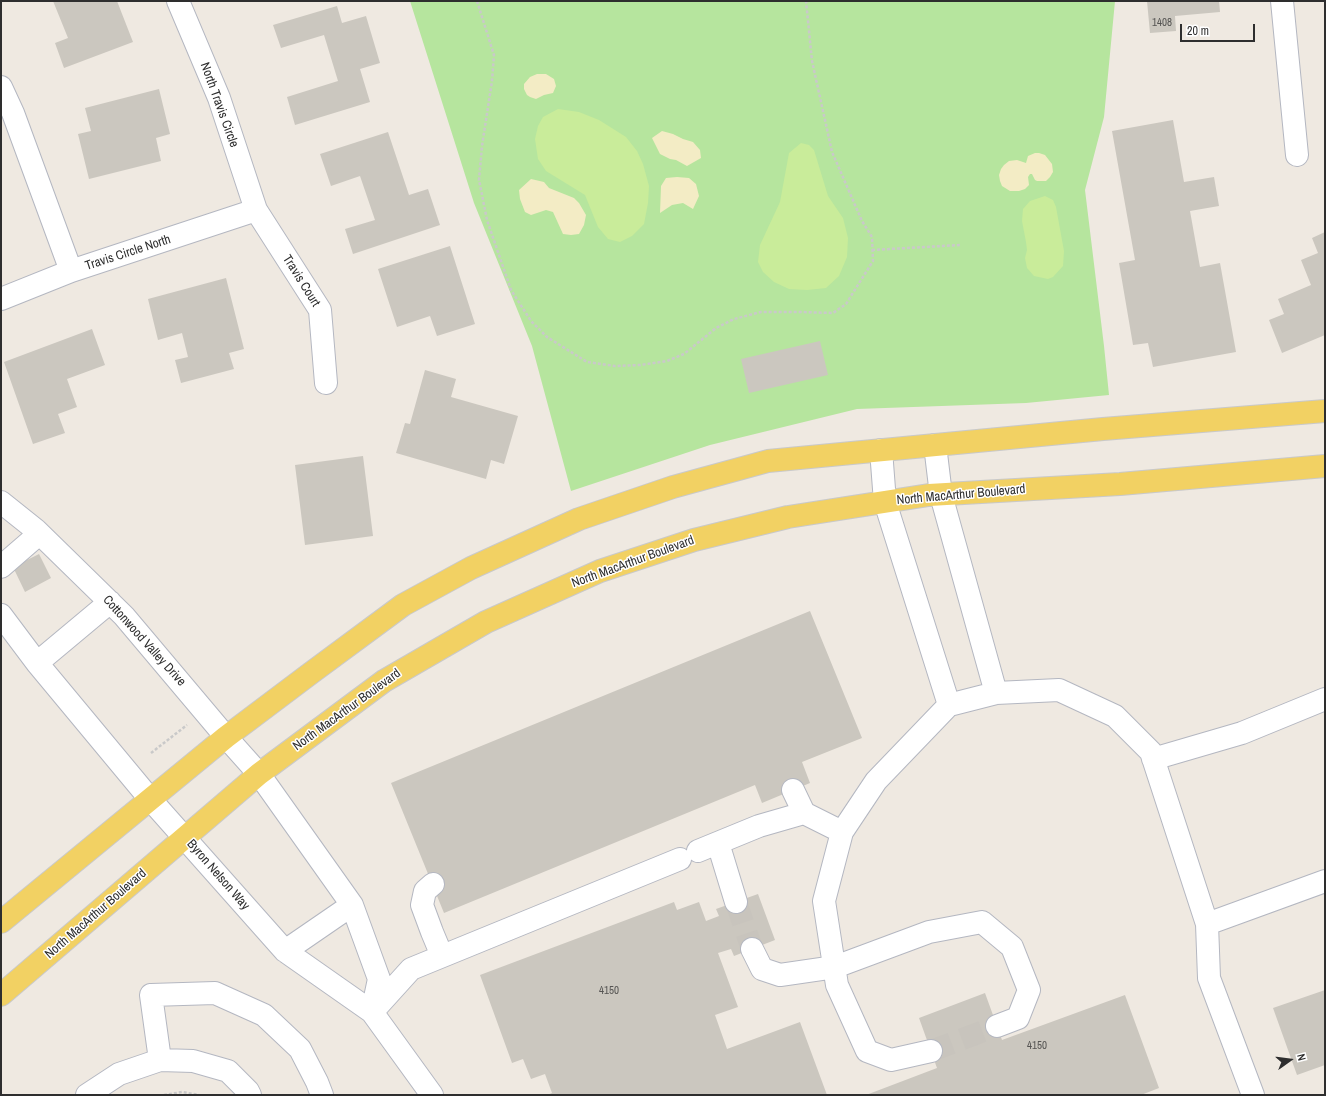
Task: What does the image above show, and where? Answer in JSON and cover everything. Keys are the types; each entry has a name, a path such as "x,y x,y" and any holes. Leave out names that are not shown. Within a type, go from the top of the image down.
{"main road":[{"path":"1,922 226,737 403,605 471,568 579,519 673,488 768,460 1103,429 1325,411"},
{"name":"North MacArthur Boulevard","path":"1,996 260,774 384,680 486,622 600,571 701,538 788,517 928,495 1120,484 1325,466"}],"street":[{"name":"North Travis Circle","path":"178,1 219,98 256,210"},
{"path":"1282,1 1297,155"},
{"path":"1,86 13,113 71,272"},
{"name":"Travis Circle North","path":"1,299 71,272 256,210"},
{"name":"Travis Court","path":"256,210 320,310 326,383"},
{"path":"935,445 941,495 996,693"},
{"path":"881,450 885,502 949,705"},
{"name":"Cottonwood Valley Drive","path":"1,502 40,534 124,616 226,737 260,774"},
{"path":"1,567 40,534"},
{"path":"37,663 110,602"},
{"path":"1,615 37,663 150,799"},
{"path":"931,1051 891,1060 867,1052 838,985 824,901 842,832 876,781 949,705 996,693 1059,690 1115,716 1151,752 1207,924 1209,978 1253,1095"},
{"path":"1153,758 1242,733 1325,699"},
{"path":"260,774 352,905 379,979 372,1012"},
{"path":"793,790 804,813 842,832"},
{"name":"Byron Nelson Way","path":"150,799 285,951 372,1012 432,1095"},
{"path":"372,1012 411,969 759,826 804,813"},
{"path":"718,843 736,902"},
{"path":"1207,924 1325,881"},
{"path":"433,884 425,891 422,905 442,956"},
{"path":"285,951 352,905"},
{"path":"752,949 762,969 780,975 835,967 929,932 982,922 1012,947 1030,990 1018,1018 997,1026"},
{"path":"160,1060 150,995 215,993 264,1015 300,1049 322,1095"},
{"path":"87,1095 119,1074 160,1060 193,1061 228,1071 248,1091 250,1095"}],"path":[{"path":"477,1 494,55 479,180 487,220 511,290 531,320 547,337 587,362 615,366 640,365 667,361 684,354 716,328 734,319 761,312 833,313 846,304 873,261 872,237 862,220 832,152 812,61 806,1"},
{"path":"872,250 960,245"},
{"path":"151,753 187,725"},
{"path":"164,1095 182,1092 199,1095"}],"green space":[{"path":"410,1 1115,1 1104,117 1085,190 1109,395 1026,403 857,409 710,445 571,491 532,346 474,203"},
{"path":"558,109 579,112 599,120 626,137 637,151 643,164 649,186 648,203 644,224 632,236 620,242 608,239 598,227 585,195 546,171 538,159 535,139 538,126 543,117"},
{"path":"801,143 809,145 814,150 828,196 843,218 848,238 847,257 839,276 826,288 807,290 789,289 774,282 763,272 758,262 760,245 780,202 789,153"},
{"path":"1045,196 1053,200 1056,207 1064,251 1063,266 1053,277 1048,279 1034,276 1027,268 1025,258 1027,250 1022,221 1023,209 1030,201"}],"sand":[{"path":"537,74 546,74 554,79 556,86 553,93 536,99 527,95 524,89 524,84 530,77"},
{"path":"662,131 693,142 700,150 701,158 687,166 660,154 652,138"},
{"path":"1035,153 1045,155 1052,164 1053,172 1046,181 1037,181 1032,174 1030,174 1028,177 1029,185 1025,189 1010,191 1002,186 999,175 1004,165 1009,161 1017,160 1026,163 1028,156"},
{"path":"666,178 689,178 696,184 699,196 693,209 683,203 672,205 660,213 661,186"},
{"path":"531,179 544,182 549,188 574,198 579,203 586,215 584,225 579,234 563,234 553,212 546,210 531,215 525,212 520,199 519,190"}],"building":[{"path":"53,1 117,1 133,42 64,68 55,43 68,38"},
{"path":"1147,1 1219,1 1220,12 1175,16 1176,31 1150,33"},
{"path":"337,6 342,23 366,16 380,63 360,69 370,102 295,125 287,97 338,81 324,35 281,48 273,25"},
{"path":"159,89 170,134 156,138 161,161 89,179 78,134 91,131 85,108"},
{"path":"1173,120 1184,182 1214,177 1219,206 1190,211 1200,267 1220,263 1236,352 1153,367 1148,343 1133,345 1119,263 1135,260 1112,131"},
{"path":"388,132 409,195 428,189 440,225 353,254 345,229 375,220 360,176 331,186 320,154"},
{"path":"1325,232 1325,335 1282,353 1269,320 1284,314 1278,299 1311,285 1301,260 1318,253 1312,238"},
{"path":"450,246 475,324 437,336 430,316 397,327 378,269"},
{"path":"226,278 244,349 229,353 234,369 181,383 175,360 188,357 182,333 158,340 148,299"},
{"path":"92,329 105,365 67,379 77,407 58,414 65,433 33,444 4,362"},
{"path":"820,341 828,375 749,393 741,359"},
{"path":"425,370 456,379 451,397 518,416 504,464 491,460 486,479 396,453 405,423 410,424"},
{"path":"363,456 373,536 305,545 295,465"},
{"path":"39,554 51,578 25,592 13,567"},
{"path":"810,611 862,738 802,762 810,783 762,803 755,785 444,913 391,783"},
{"path":"758,894 775,940 734,956 731,949 718,953 738,1007 715,1015 727,1049 800,1022 827,1095 547,1095 552,1093 545,1074 531,1079 523,1059 512,1063 480,975 674,902 677,910 699,902 706,921 719,916 716,909"},
{"path":"1325,990 1325,1065 1297,1075 1273,1008"},
{"path":"985,993 1002,1040 1125,995 1159,1088 1141,1095 866,1095 937,1068 919,1018"}],"tunnel":[{"path":"736,902 752,949"},
{"path":"931,1051 997,1026"}]}
